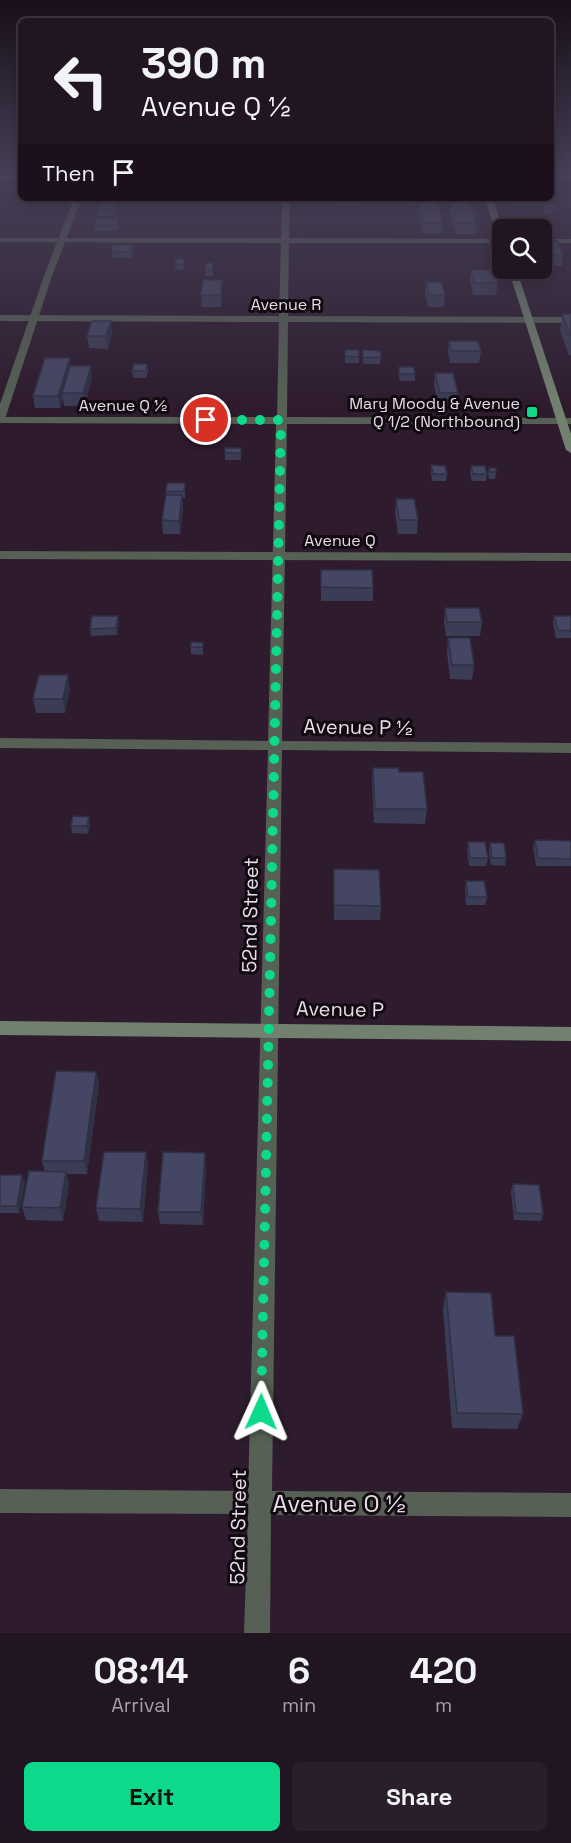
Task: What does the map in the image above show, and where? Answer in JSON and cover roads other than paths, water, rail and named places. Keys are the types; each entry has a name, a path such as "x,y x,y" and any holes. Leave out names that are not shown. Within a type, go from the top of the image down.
{"main road":[{"path":"516,279 566,421 571,450"},
{"name":"Avenue P","path":"0,1028 571,1034"}],"street":[{"path":"0,419 58,251"},
{"name":"52nd Street","path":"257,1633 285,251"},
{"name":"Avenue R","path":"0,318 571,320"},
{"name":"Avenue Q ½","path":"0,419 566,421"},
{"name":"Avenue Q","path":"0,555 571,557"},
{"name":"Avenue P ½","path":"0,743 571,748"},
{"name":"Avenue O ½","path":"0,1502 571,1505"}],"place":[{"name":"Mary Moody & Avenue Q 1/2 (Northbound)","path":"532,412"}]}
